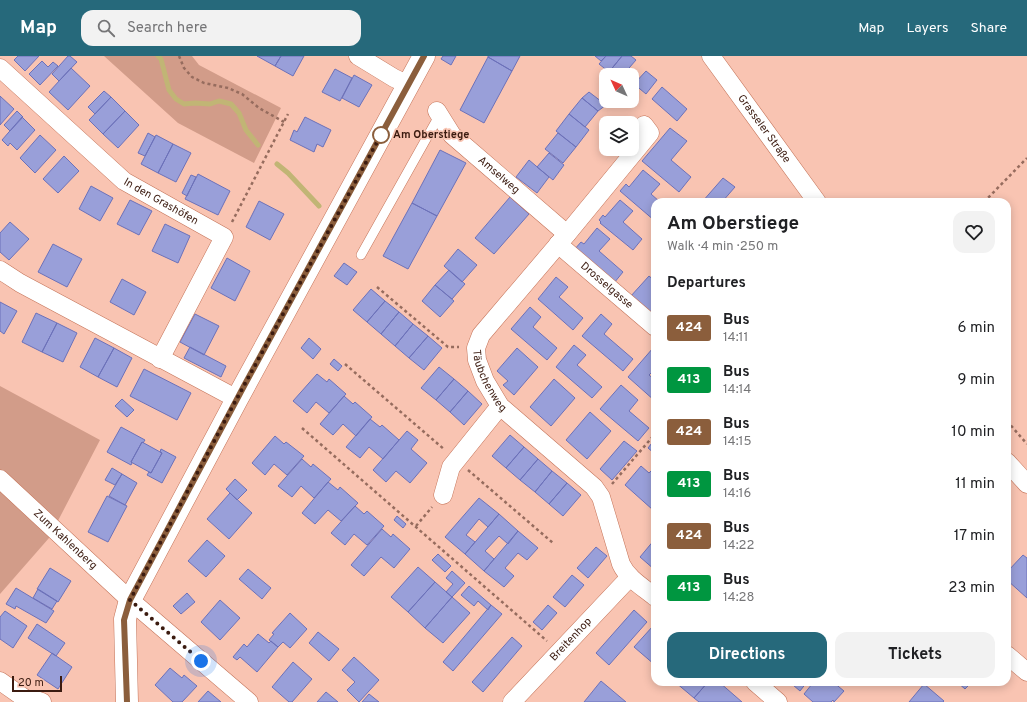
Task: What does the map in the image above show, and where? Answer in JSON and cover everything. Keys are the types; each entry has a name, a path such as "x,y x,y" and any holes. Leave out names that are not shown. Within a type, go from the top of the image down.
{"street":[{"path":"358,56 394,78 409,85"},
{"path":"127,702 124,620 130,600 237,399 424,56"},
{"name":"Grasseler Straße","path":"711,56 814,198"},
{"name":"In den Grashöfen","path":"0,68 124,181 224,236"},
{"name":"Amselweg","path":"438,114 452,135 562,239"},
{"name":"Täubchenweg","path":"630,578 621,564 601,497 594,487 500,406 485,381 477,360 476,348 481,335 650,133 644,125"},
{"path":"160,358 224,236"},
{"name":"Drosselgasse","path":"562,239 651,323"},
{"path":"0,270 20,283 237,399"},
{"path":"443,495 451,467 500,406"},
{"path":"1011,466 1027,484"},
{"name":"Zum Kahlenberg","path":"0,480 130,600 249,702"},
{"path":"630,578 651,594"},
{"name":"Breitenhop","path":"519,700 560,652 630,578"},
{"path":"1011,658 1027,672"},
{"path":"0,680 30,702 36,700 42,702"},
{"path":"760,686 778,702"}],"lane":[{"path":"361,255 438,114"}],"path":[{"path":"179,56 184,68 192,78 204,83 228,88 242,94 259,108 284,122"},
{"path":"224,236 288,114"},
{"path":"988,198 1027,158"},
{"path":"377,287 448,347 476,348"},
{"path":"1011,426 1027,444"},
{"path":"302,428 560,652"},
{"path":"601,497 651,439"},
{"path":"416,526 443,495"}],"shaded area":[{"path":"104,56 192,56 199,65 281,108 254,163 178,123"},
{"path":"0,386 100,440 49,538 0,594"}],"building":[{"path":"18,56 39,56 25,71 14,60"},
{"path":"68,56 77,62 59,81 52,74"},
{"path":"257,56 281,56 275,66"},
{"path":"281,56 304,56 293,76 275,66"},
{"path":"443,56 456,56 451,65 441,59"},
{"path":"488,56 520,56 512,71"},
{"path":"595,56 606,56 601,61"},
{"path":"606,56 622,56 612,68 604,68 599,64"},
{"path":"622,56 631,56 636,60 629,68 612,68"},
{"path":"488,57 512,71 484,123 460,110"},
{"path":"42,61 48,67 53,62 58,66 40,85 29,74"},
{"path":"71,68 90,86 68,110 49,92"},
{"path":"335,69 352,78 340,101 322,92"},
{"path":"646,71 657,80 646,94 639,88 639,79"},
{"path":"354,75 372,85 359,107 342,98"},
{"path":"662,87 687,109 677,121 652,99"},
{"path":"104,91 111,97 95,114 88,107"},
{"path":"589,92 599,100 599,108 602,108 598,111 582,98"},
{"path":"0,96 14,109 0,125"},
{"path":"111,97 125,111 103,134 89,120"},
{"path":"582,98 598,111 585,127 569,114"},
{"path":"17,111 23,117 10,131 4,125"},
{"path":"125,111 139,125 118,148 103,134"},
{"path":"569,114 589,130 576,147 556,131"},
{"path":"22,117 35,130 17,150 10,143 8,146 2,140"},
{"path":"305,117 331,130 323,147 317,144 314,152 290,140 294,130 297,132"},
{"path":"670,128 687,141 671,160 691,177 679,192 642,161"},
{"path":"148,133 155,137 145,156 138,153"},
{"path":"558,133 576,147 563,163 545,149"},
{"path":"40,135 56,150 35,173 20,158"},
{"path":"156,135 173,144 158,173 141,164"},
{"path":"173,144 191,153 176,182 158,173"},
{"path":"440,150 466,163 437,216 412,203"},
{"path":"549,153 564,165 553,180 537,167"},
{"path":"64,156 79,171 58,193 43,179"},
{"path":"529,160 549,177 537,193 516,177"},
{"path":"643,170 660,184 651,194 656,198 651,198 651,218 620,191 626,184 629,187"},
{"path":"198,174 230,191 218,215 185,199"},
{"path":"191,175 196,177 187,196 182,193"},
{"path":"723,178 735,187 725,198 706,198"},
{"path":"91,186 113,198 100,221 79,209"},
{"path":"510,197 529,214 494,254 475,238"},
{"path":"130,200 152,211 139,235 117,224"},
{"path":"620,200 633,211 623,222 642,239 633,250 600,223 601,222 599,220 603,215 605,217"},
{"path":"259,201 284,214 270,240 246,227"},
{"path":"412,203 437,216 408,269 383,256"},
{"path":"10,222 29,239 9,260 0,252 0,233"},
{"path":"165,224 190,236 178,263 152,251"},
{"path":"597,228 610,239 599,251 623,272 614,283 574,250 581,242 584,244"},
{"path":"53,244 82,259 67,287 38,272"},
{"path":"458,249 477,265 462,282 444,266"},
{"path":"227,258 250,271 235,301 211,288"},
{"path":"344,263 357,272 347,285 334,276"},
{"path":"449,270 465,284 452,299 435,285"},
{"path":"649,276 651,278 651,315 630,297"},
{"path":"556,277 568,287 559,297 583,318 573,330 538,299"},
{"path":"122,279 146,292 134,315 110,302"},
{"path":"435,285 454,301 440,317 422,301"},
{"path":"371,289 385,301 367,322 353,310"},
{"path":"385,301 399,312 381,334 367,322"},
{"path":"0,302 17,311 4,334 0,331"},
{"path":"530,307 541,317 533,327 557,348 547,360 511,329"},
{"path":"399,312 413,324 395,346 381,334"},
{"path":"36,313 57,323 42,352 22,342"},
{"path":"195,314 219,326 204,355 180,342"},
{"path":"601,314 612,324 604,334 633,359 623,371 582,336"},
{"path":"57,323 77,333 63,362 42,352"},
{"path":"413,324 428,336 409,358 395,346"},
{"path":"428,336 442,348 424,370 409,358"},
{"path":"95,338 114,348 98,377 80,367"},
{"path":"309,338 321,349 313,359 301,348"},
{"path":"574,345 586,355 577,365 602,387 592,398 556,367"},
{"path":"190,347 226,366 221,377 184,358"},
{"path":"114,348 132,358 117,387 98,377"},
{"path":"517,348 538,367 514,395 503,385 508,381 497,371"},
{"path":"651,350 651,373 649,375 651,377 651,397 628,377"},
{"path":"334,359 342,366 338,371 330,364"},
{"path":"439,367 454,379 436,400 421,388"},
{"path":"144,369 191,393 177,420 130,396"},
{"path":"317,374 327,382 329,379 346,394 329,413 316,402 307,413 293,401"},
{"path":"454,379 468,391 450,412 436,400"},
{"path":"554,379 575,398 551,426 530,407"},
{"path":"621,385 638,400 629,411 649,428 638,441 600,409"},
{"path":"468,391 482,404 464,425 450,412"},
{"path":"344,396 353,404 355,402 372,417 356,436 343,424 333,435 320,424"},
{"path":"122,399 134,410 127,417 115,406"},
{"path":"590,412 611,431 587,459 566,440"},
{"path":"370,419 380,427 382,425 399,440 383,459 369,447 360,458 346,447"},
{"path":"121,427 145,440 143,443 142,442 131,462 131,465 107,452"},
{"path":"407,431 418,440 411,449 427,463 410,483 396,471 386,482 373,470"},
{"path":"510,435 524,447 506,468 492,456"},
{"path":"275,436 284,444 286,442 304,456 287,475 274,464 265,475 252,463"},
{"path":"624,441 637,451 612,480 600,469"},
{"path":"142,442 162,453 151,473 131,462"},
{"path":"524,447 538,459 520,480 506,468"},
{"path":"161,449 176,457 162,483 147,475 149,472 151,473 162,453 160,452"},
{"path":"302,459 311,467 313,464 331,479 314,498 301,486 292,497 278,486"},
{"path":"538,459 552,471 535,492 520,480"},
{"path":"641,466 649,473 651,471 651,508 625,485"},
{"path":"112,468 122,474 115,485 105,480"},
{"path":"552,471 567,483 549,504 535,492"},
{"path":"122,474 137,483 125,505 109,496"},
{"path":"235,479 247,490 237,500 226,489"},
{"path":"328,482 338,490 340,487 358,503 341,521 328,510 315,524 302,513"},
{"path":"567,483 581,495 563,516 549,504"},
{"path":"230,493 252,513 229,539 207,519"},
{"path":"107,496 127,506 108,542 88,532"},
{"path":"479,498 499,514 488,527 479,519 466,535 475,542 465,554 445,537"},
{"path":"355,506 364,514 367,511 384,526 367,545 354,534 345,545 331,533"},
{"path":"499,514 518,531 508,544 499,536 485,551 494,559 484,571 465,554"},
{"path":"397,516 406,524 403,528 394,520"},
{"path":"382,529 391,537 393,534 410,549 394,568 381,557 364,576 351,565"},
{"path":"518,531 538,548 527,560 518,553 505,568 514,576 504,587 484,571"},
{"path":"207,540 225,556 206,577 188,561"},
{"path":"651,544 651,567 640,557"},
{"path":"596,547 607,556 588,578 577,568"},
{"path":"438,554 451,566 445,572 432,560"},
{"path":"1023,555 1027,558 1027,598 1011,584 1011,568"},
{"path":"418,567 435,582 408,612 391,597"},
{"path":"50,568 71,581 58,602 37,589"},
{"path":"248,569 271,588 262,599 239,579"},
{"path":"452,571 465,583 452,597 446,592 453,584 446,578"},
{"path":"572,575 584,585 565,607 553,597"},
{"path":"435,582 452,597 425,628 408,612"},
{"path":"469,586 491,605 488,610 478,601 474,606 461,595"},
{"path":"16,588 54,611 46,623 16,606 15,609 6,604"},
{"path":"38,589 57,601 52,609 33,598"},
{"path":"187,593 195,602 181,614 173,606"},
{"path":"452,597 470,613 443,643 425,628"},
{"path":"220,600 240,618 220,640 201,622"},
{"path":"491,605 502,614 453,671 443,662"},
{"path":"548,605 557,613 542,630 533,622"},
{"path":"634,610 647,622 609,665 596,653"},
{"path":"5,611 27,626 13,648 0,639 0,617"},
{"path":"290,613 307,629 290,648 283,642 278,647 269,640 274,634 272,633"},
{"path":"37,624 65,643 56,656 28,638"},
{"path":"651,628 651,662 634,647"},
{"path":"318,632 339,649 329,661 309,643"},
{"path":"258,634 269,643 271,641 278,647 257,672 240,657 237,660 233,657 244,644 247,647"},
{"path":"512,637 522,646 483,692 472,682"},
{"path":"52,653 72,667 58,689 37,675"},
{"path":"354,657 379,680 359,702 347,690 355,682 342,670"},
{"path":"293,662 312,679 292,702 289,702 272,687"},
{"path":"170,668 182,678 184,675 197,686 182,702 173,702 155,685"},
{"path":"601,681 626,702 584,702"},
{"path":"680,686 704,686 694,698"},
{"path":"704,686 724,686 742,702 699,702 694,698"},
{"path":"794,686 804,686 800,691"},
{"path":"810,686 838,686 844,691 834,702 833,700 831,702 813,702 804,694"},
{"path":"922,686 926,686 944,701 943,702 909,702"},
{"path":"208,691 221,702 198,702"},
{"path":"326,692 338,702 317,702"},
{"path":"369,694 379,702 362,702"}],"waterway":[{"path":"158,56 161,59 169,90 176,99 184,104 210,104 219,101 231,104 239,113 246,130 258,145"},
{"path":"277,164 288,173 319,206"}],"bus line":[{"name":"424","path":"127,702 124,620 130,600 244,386 424,56"}],"place":[{"name":"Am Oberstiege","path":"381,135"}],"route":[{"path":"201,661 130,600 229,413 381,135"}]}
